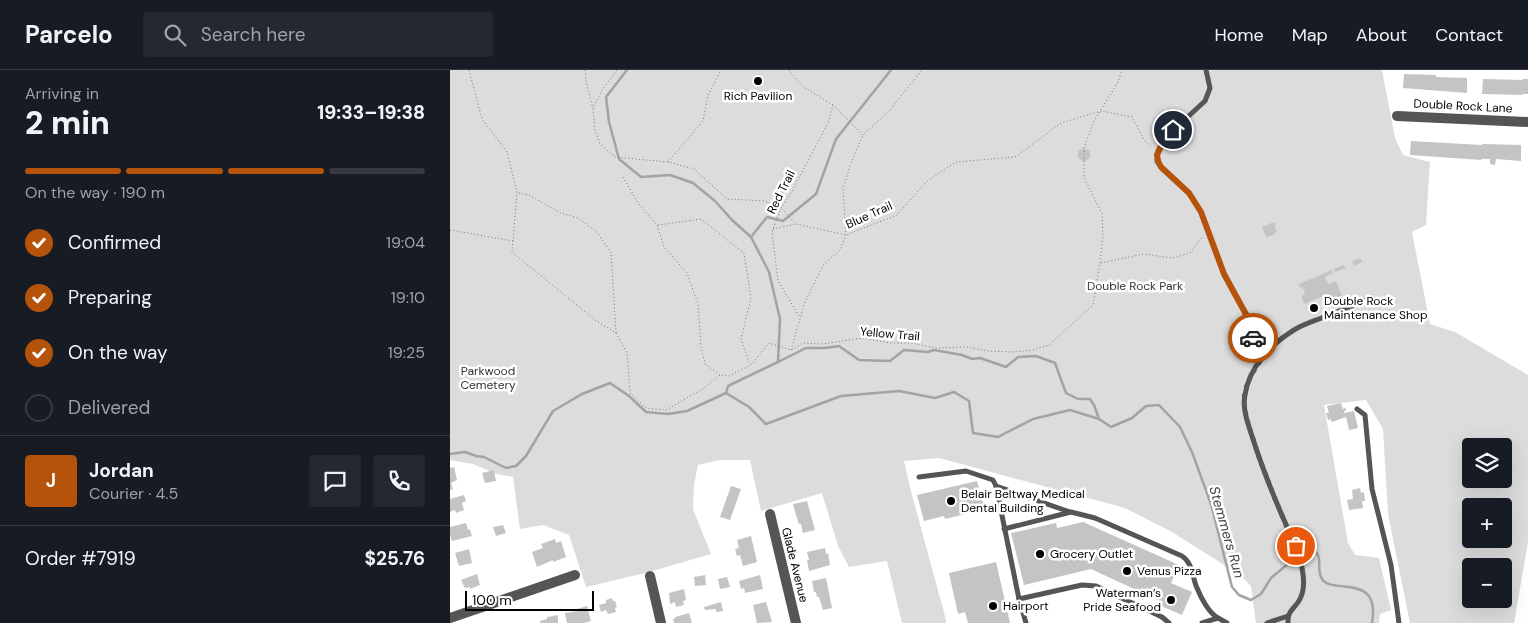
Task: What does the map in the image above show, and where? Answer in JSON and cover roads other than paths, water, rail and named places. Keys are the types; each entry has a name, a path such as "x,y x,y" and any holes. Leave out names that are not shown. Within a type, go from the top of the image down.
{"street":[{"name":"Double Rock Lane","path":"1398,116 1528,122"},
{"name":"Glade Avenue","path":"770,514 796,623"},
{"path":"450,621 575,575"},
{"path":"650,576 661,623"}],"lane":[{"path":"1206,70 1210,88 1205,101 1167,136 1158,151 1158,161 1161,167 1189,193 1201,212 1224,274 1248,318 1261,360"},
{"path":"1296,546 1276,502 1256,448 1245,408 1244,396 1250,378 1261,360 1277,343 1296,328 1372,297"},
{"path":"1356,410 1365,415 1372,489 1391,565 1398,623"},
{"path":"919,477 966,471 993,480 996,486 1019,599 1026,623"},
{"path":"996,486 1071,512 1095,518 1182,556 1188,560 1197,588 1212,615 1227,623"},
{"path":"1004,529 1071,512"},
{"path":"1288,623 1288,616 1300,599 1304,582 1300,556"},
{"path":"1019,599 1082,585 1096,586 1162,617 1168,623"},
{"path":"1267,623 1288,616"},
{"path":"1202,623 1218,618"}],"waterway":[{"name":"Stemmers Run","path":"627,70 606,97 609,122 619,159 641,177 670,175 693,183 715,201 751,237 769,272 780,319 778,362 728,386 726,393"},
{"path":"751,237 767,217 783,221 816,194 836,139 891,70"},
{"name":"Stemmers Run","path":"778,362 806,348 839,346 859,360 890,361 904,350 928,352 934,350 962,355 972,359 980,358 1006,367 1018,357 1036,356 1055,363 1066,393 1078,399 1090,399 1099,419"},
{"path":"450,454 465,452 484,457 506,468 516,466 526,456 553,411 582,394 610,383 629,396 646,412 668,414 687,411 726,393"},
{"name":"Stemmers Run","path":"726,393 749,407 766,424 841,396 899,391 935,398 954,392 969,401 973,433 998,437 1033,419 1070,410 1099,419 1111,427 1132,418 1146,406 1159,405 1180,427 1192,452 1211,504 1232,587 1239,595 1251,600 1261,594 1271,578 1306,549 1317,553 1319,556 1320,574 1327,583 1354,588 1363,591 1369,597 1373,607 1372,623"}],"place":[{"name":"Rich Pavilion","path":"758,81"},
{"name":"Double Rock Maintenance Shop","path":"1314,308"},
{"name":"Belair Beltway Medical Dental Building","path":"951,501"},
{"name":"Grocery Outlet","path":"1040,554"},
{"name":"Venus Pizza","path":"1127,571"},
{"name":"Waterman’s Pride Seafood","path":"1171,600"},
{"name":"Hairport","path":"993,606"}],"park label":[{"name":"Double Rock Park","path":"1135,286"},
{"name":"Parkwood Cemetery","path":"488,378"}]}
